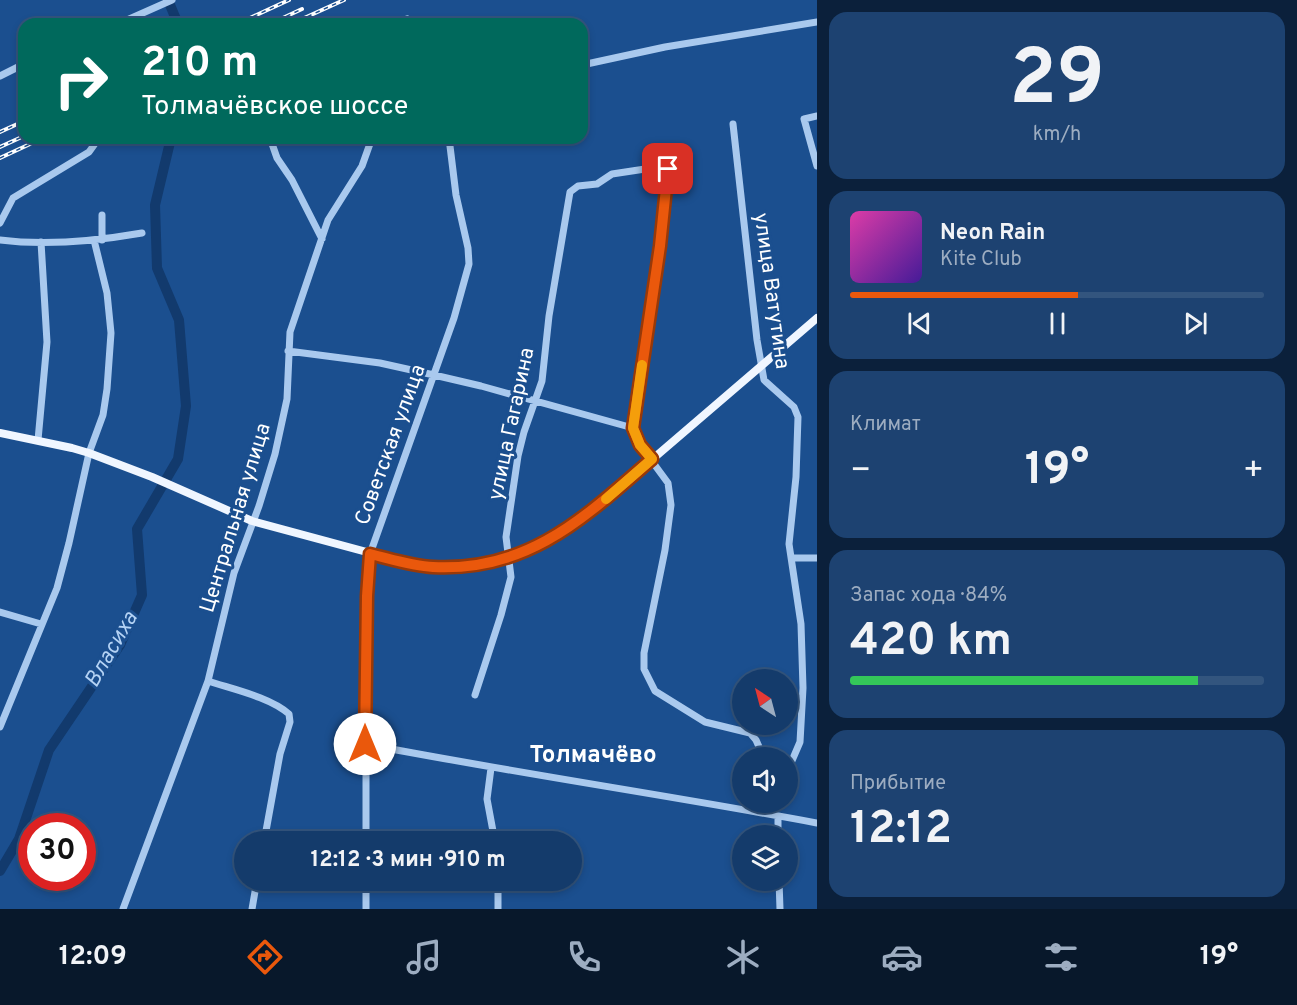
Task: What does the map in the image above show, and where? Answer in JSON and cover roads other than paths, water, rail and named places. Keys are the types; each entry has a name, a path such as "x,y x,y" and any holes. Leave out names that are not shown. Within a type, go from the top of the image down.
{"main road":[{"path":"0,433 88,453 152,477 252,521 370,554 415,565 434,567 478,565 510,557 549,541 575,523 817,318"}],"street":[{"path":"131,18 172,0"},
{"path":"588,64 665,47 817,22"},
{"path":"0,76 18,67"},
{"path":"817,116 804,119 817,166"},
{"name":"улица Ватутина","path":"733,124 757,340 764,380 794,407 798,417 796,477 789,544 801,624 803,688 798,748"},
{"path":"0,223 14,198 89,152 95,144"},
{"path":"272,144 277,158 292,180 322,239"},
{"name":"Центральная улица","path":"123,909 208,681 234,573 259,506 275,454 287,399 290,332 328,220 362,166 370,144"},
{"name":"Советская улица","path":"366,831 367,607 370,554 454,318 469,264 468,248 456,195 450,144"},
{"name":"улица Гагарина","path":"475,695 501,615 510,577 510,557 506,537 518,456 542,381 549,316 570,192 578,186 597,184 612,174 665,166 668,169 660,246 633,428"},
{"path":"0,727 57,588 88,453 103,416 111,333 98,240 102,215"},
{"path":"0,240 41,242 98,240 142,233"},
{"path":"38,440 47,342 41,242"},
{"path":"288,351 380,363 434,375 633,428 640,445 668,483 671,505 665,550 644,653 644,669 655,691 705,722 750,733 759,747"},
{"path":"792,558 817,558"},
{"path":"0,612 41,624"},
{"path":"208,681 256,697 283,708 290,714 266,831"},
{"path":"365,744 491,768 732,807"},
{"path":"491,768 488,799 493,831"},
{"path":"767,813 817,823"},
{"path":"778,816 778,825"},
{"path":"252,909 255,891"},
{"path":"366,891 366,909"},
{"path":"498,891 498,909"},
{"path":"779,891 780,909"}],"waterway":[{"name":"Власиха","path":"168,0 176,18"},
{"name":"Власиха","path":"0,871 19,839 49,750 120,645 142,595 137,529 178,459 186,406 179,320 157,268 155,205 170,144"}],"railway":[{"path":"250,18 289,0"},
{"path":"304,18 344,0"},
{"path":"283,18 302,9"},
{"path":"0,132 18,124"},
{"path":"0,147 18,139"},
{"path":"0,158 30,144"}],"district":[{"name":"Толмачёво","path":"593,756"}]}
